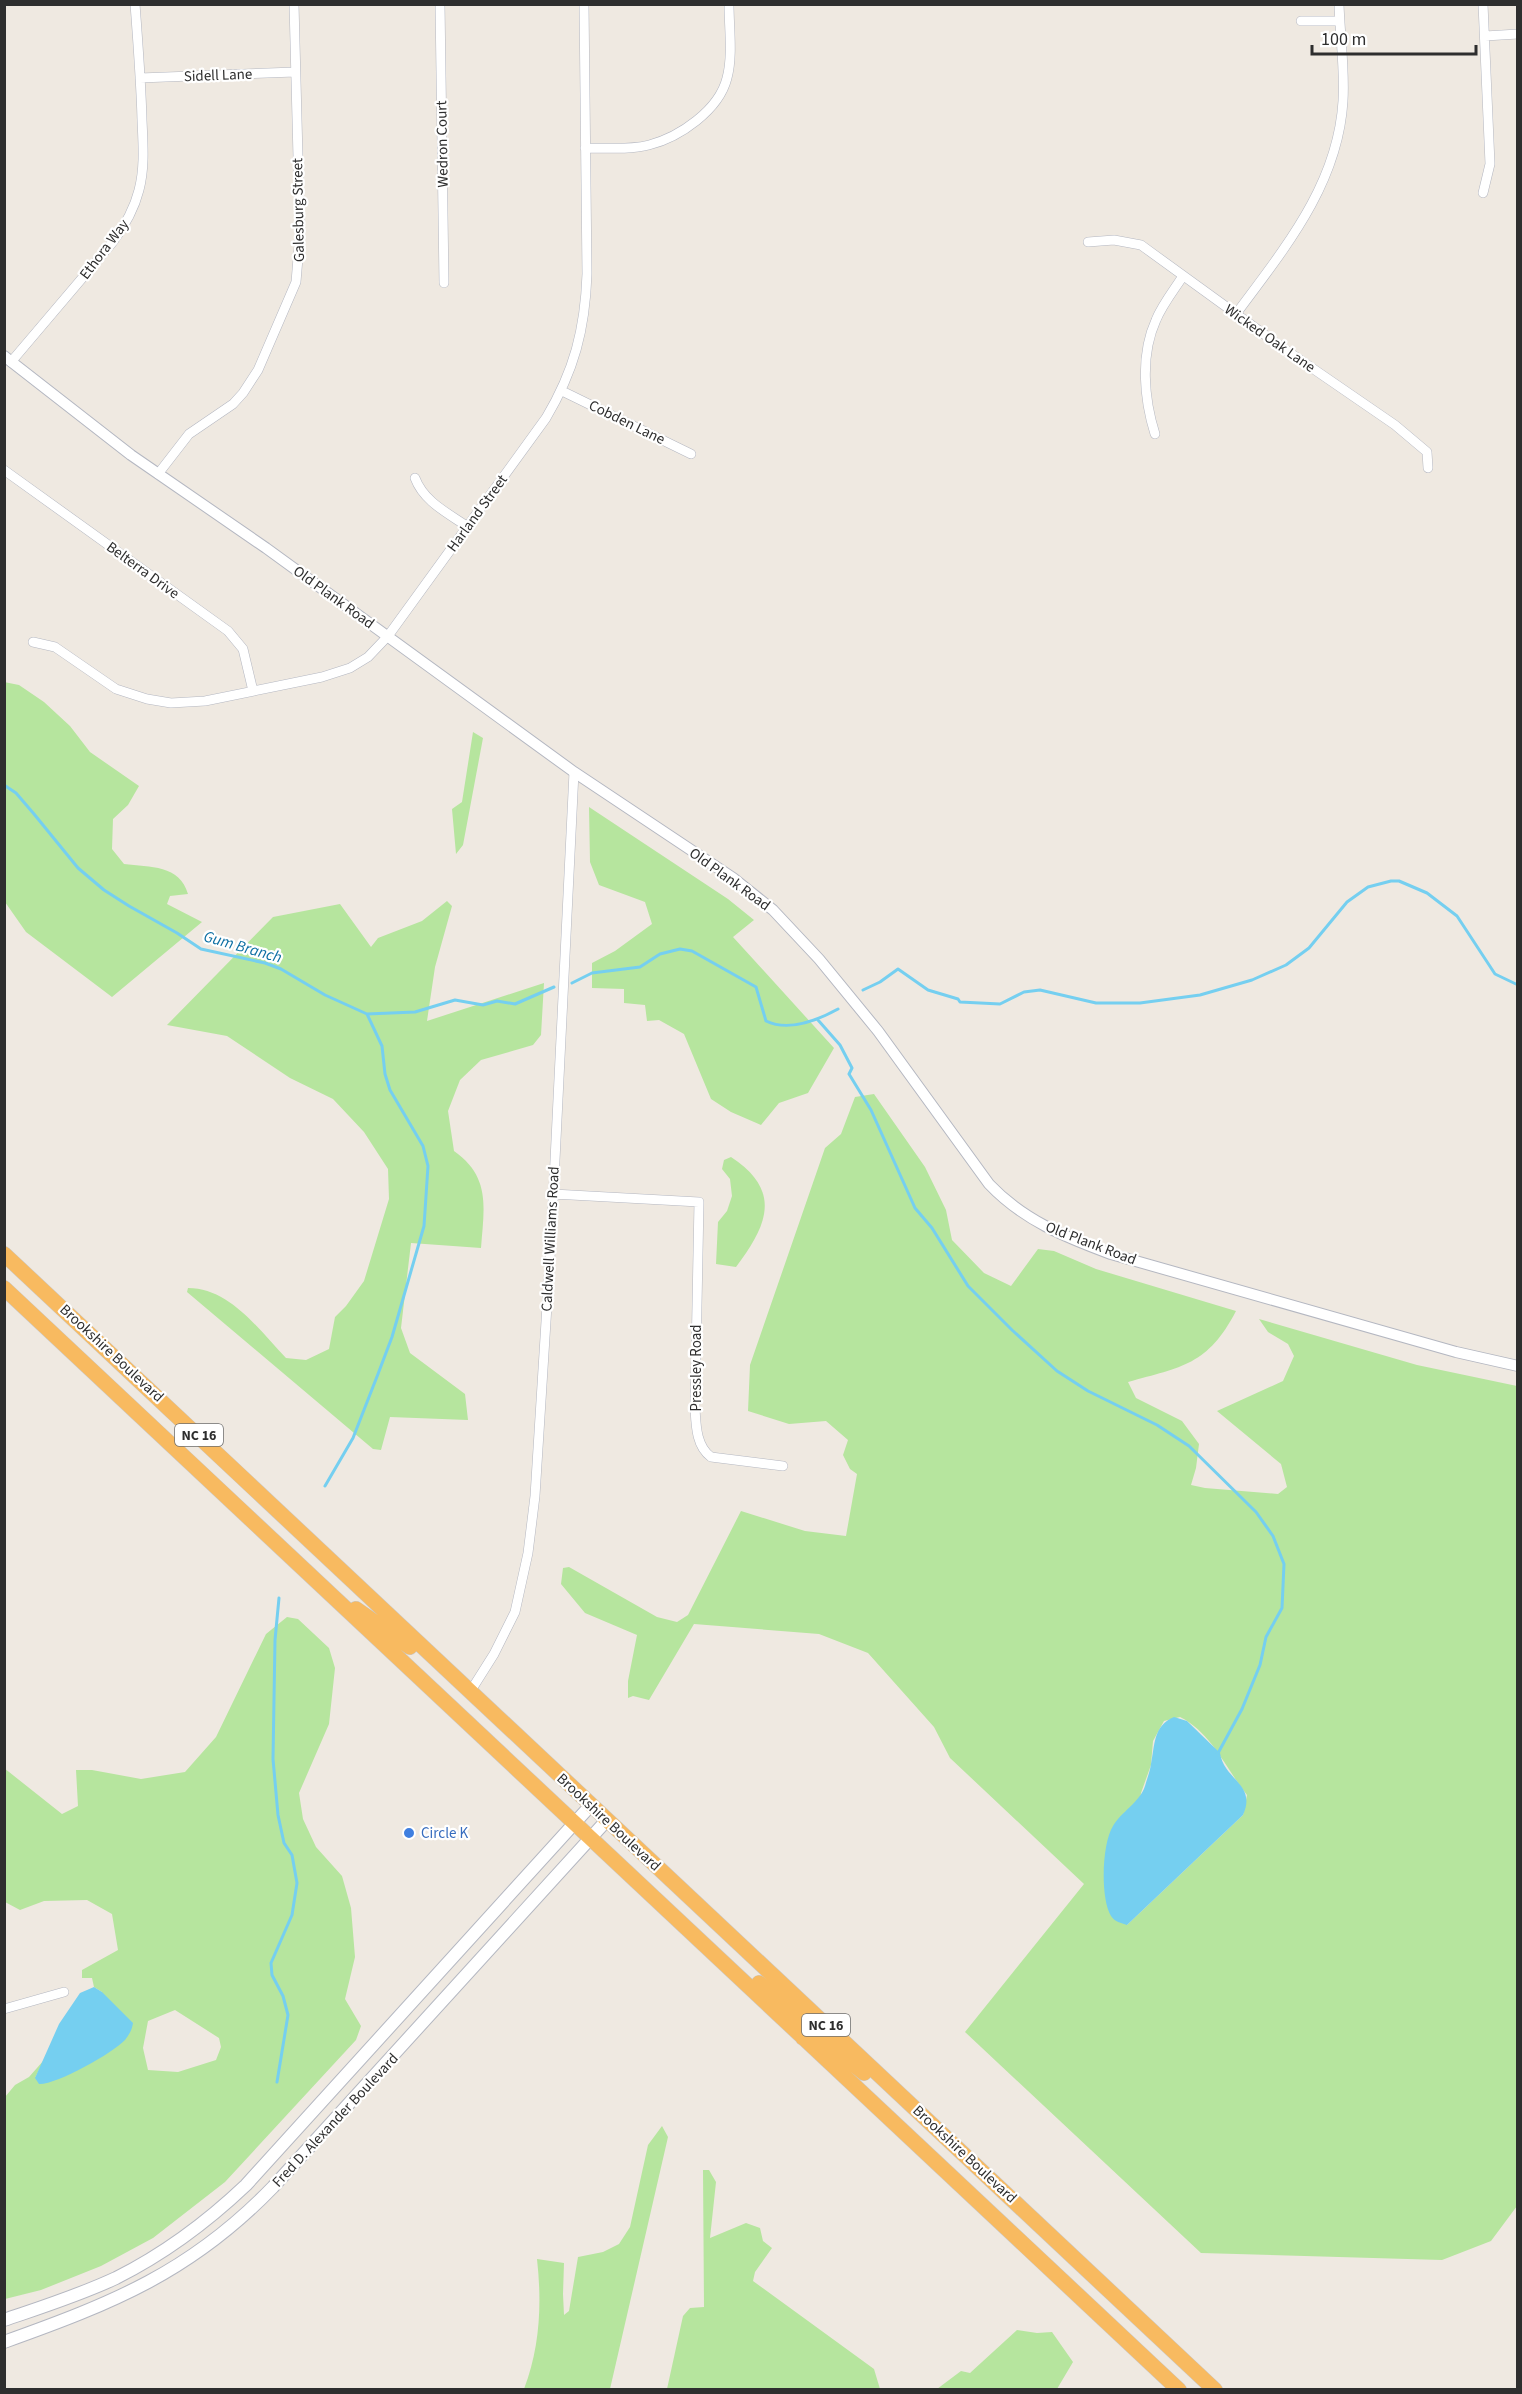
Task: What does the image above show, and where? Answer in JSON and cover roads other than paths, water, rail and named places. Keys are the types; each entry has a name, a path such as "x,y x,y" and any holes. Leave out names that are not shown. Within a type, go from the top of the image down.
{"highway":[{"name":"Brookshire Boulevard","path":"4,1254 1215,2390"},
{"name":"Brookshire Boulevard","path":"4,1288 1179,2390"},
{"path":"321,1586 408,1644 455,1689 470,1692"},
{"path":"462,1718 468,1713 478,1713 523,1755 550,1767"},
{"path":"705,1945 741,1968 804,2020 810,2022 820,2020"},
{"path":"803,2038 818,2036 829,2043 894,2099 954,2143"}],"main road":[{"name":"Fred D. Alexander Boulevard","path":"4,2320 115,2278 171,2247 226,2204 246,2185 591,1805"},
{"name":"Fred D. Alexander Boulevard","path":"4,2342 94,2309 129,2293 182,2263 235,2224 280,2179 607,1820"}],"street":[{"name":"Ethora Way","path":"8,359 112,243 131,213 139,191 143,167 135,4"},
{"name":"Galesburg Street","path":"158,474 189,434 219,414 243,393 266,353 296,282 300,234 294,4"},
{"name":"Wedron Court","path":"440,4 444,283"},
{"name":"Harland Street","path":"33,642 55,647 116,689 147,699 171,702 205,701 322,677 350,668 368,657 388,636 535,434 562,391 579,344 585,314 587,274 584,4"},
{"path":"585,148 648,145 662,141 701,118 716,102 727,78 729,4"},
{"path":"1236,314 1297,231 1321,188 1334,155 1343,101 1339,4"},
{"path":"1483,4 1490,164 1483,193"},
{"path":"1301,21 1340,21"},
{"path":"1485,36 1518,34"},
{"name":"Sidell Lane","path":"140,78 295,72"},
{"name":"Wicked Oak Lane","path":"1088,242 1114,240 1141,245 1395,425 1427,452 1428,468"},
{"path":"1155,434 1148,411 1145,360 1155,320 1183,276"},
{"name":"Old Plank Road","path":"8,359 87,423 266,548 574,772 733,878 773,910 819,959 878,1031 989,1184 1004,1200 1028,1217 1069,1239 1111,1254 1456,1352 1518,1366"},
{"name":"Cobden Lane","path":"562,391 691,454"},
{"name":"Belterra Drive","path":"4,470 228,631 243,649 253,691"},
{"path":"415,478 426,497 468,526"},
{"name":"Caldwell Williams Road","path":"470,1692 495,1654 511,1622 528,1553 543,1383 574,772"},
{"name":"Pressley Road","path":"553,1194 699,1202 695,1408 699,1440 711,1457 783,1466"},
{"path":"4,2009 64,1992"}],"water":[{"path":"1174,1717 1187,1721 1220,1753 1227,1770 1243,1789 1246,1805 1243,1815 1127,1925 1114,1920 1107,1908 1104,1884 1106,1845 1113,1826 1143,1792 1156,1737 1162,1725"},
{"path":"94,1987 133,2023 129,2034 119,2046 84,2067 58,2079 39,2084 35,2078 59,2024 80,1993"}],"waterway":[{"name":"Gum Branch","path":"4,785 16,793 78,868 104,890 129,906 201,949 265,963 281,969 325,995 367,1014 415,1012 455,1000 483,1005 497,1001 515,1004 554,987"},
{"path":"863,990 880,982 898,969 928,990 958,999 960,1002 1000,1004 1024,992 1040,990 1096,1003 1140,1003 1200,995 1252,980 1286,965 1309,948 1347,902 1368,887 1391,881 1399,881 1427,893 1457,916 1495,974 1518,985"},
{"name":"Gum Branch","path":"572,983 592,973 640,967 660,954 680,949 692,951 756,987 766,1021 794,1025 812,1021 838,1009"},
{"path":"325,1486 353,1438 378,1374 392,1337 424,1226 428,1166 423,1146 390,1090 385,1074 382,1046 367,1014"},
{"path":"818,1020 840,1045 852,1068 849,1074 871,1110 915,1208 932,1228 968,1286 1057,1371 1088,1391 1157,1425 1189,1446 1256,1512 1273,1536 1284,1564 1282,1608 1266,1637 1260,1665 1242,1709 1217,1755"},
{"path":"277,2082 288,2015 283,1996 272,1975 271,1963 292,1915 297,1883 292,1855 284,1843 278,1815 273,1759 275,1640 279,1598"}],"place":[{"name":"Circle K","path":"409,1833"}]}
